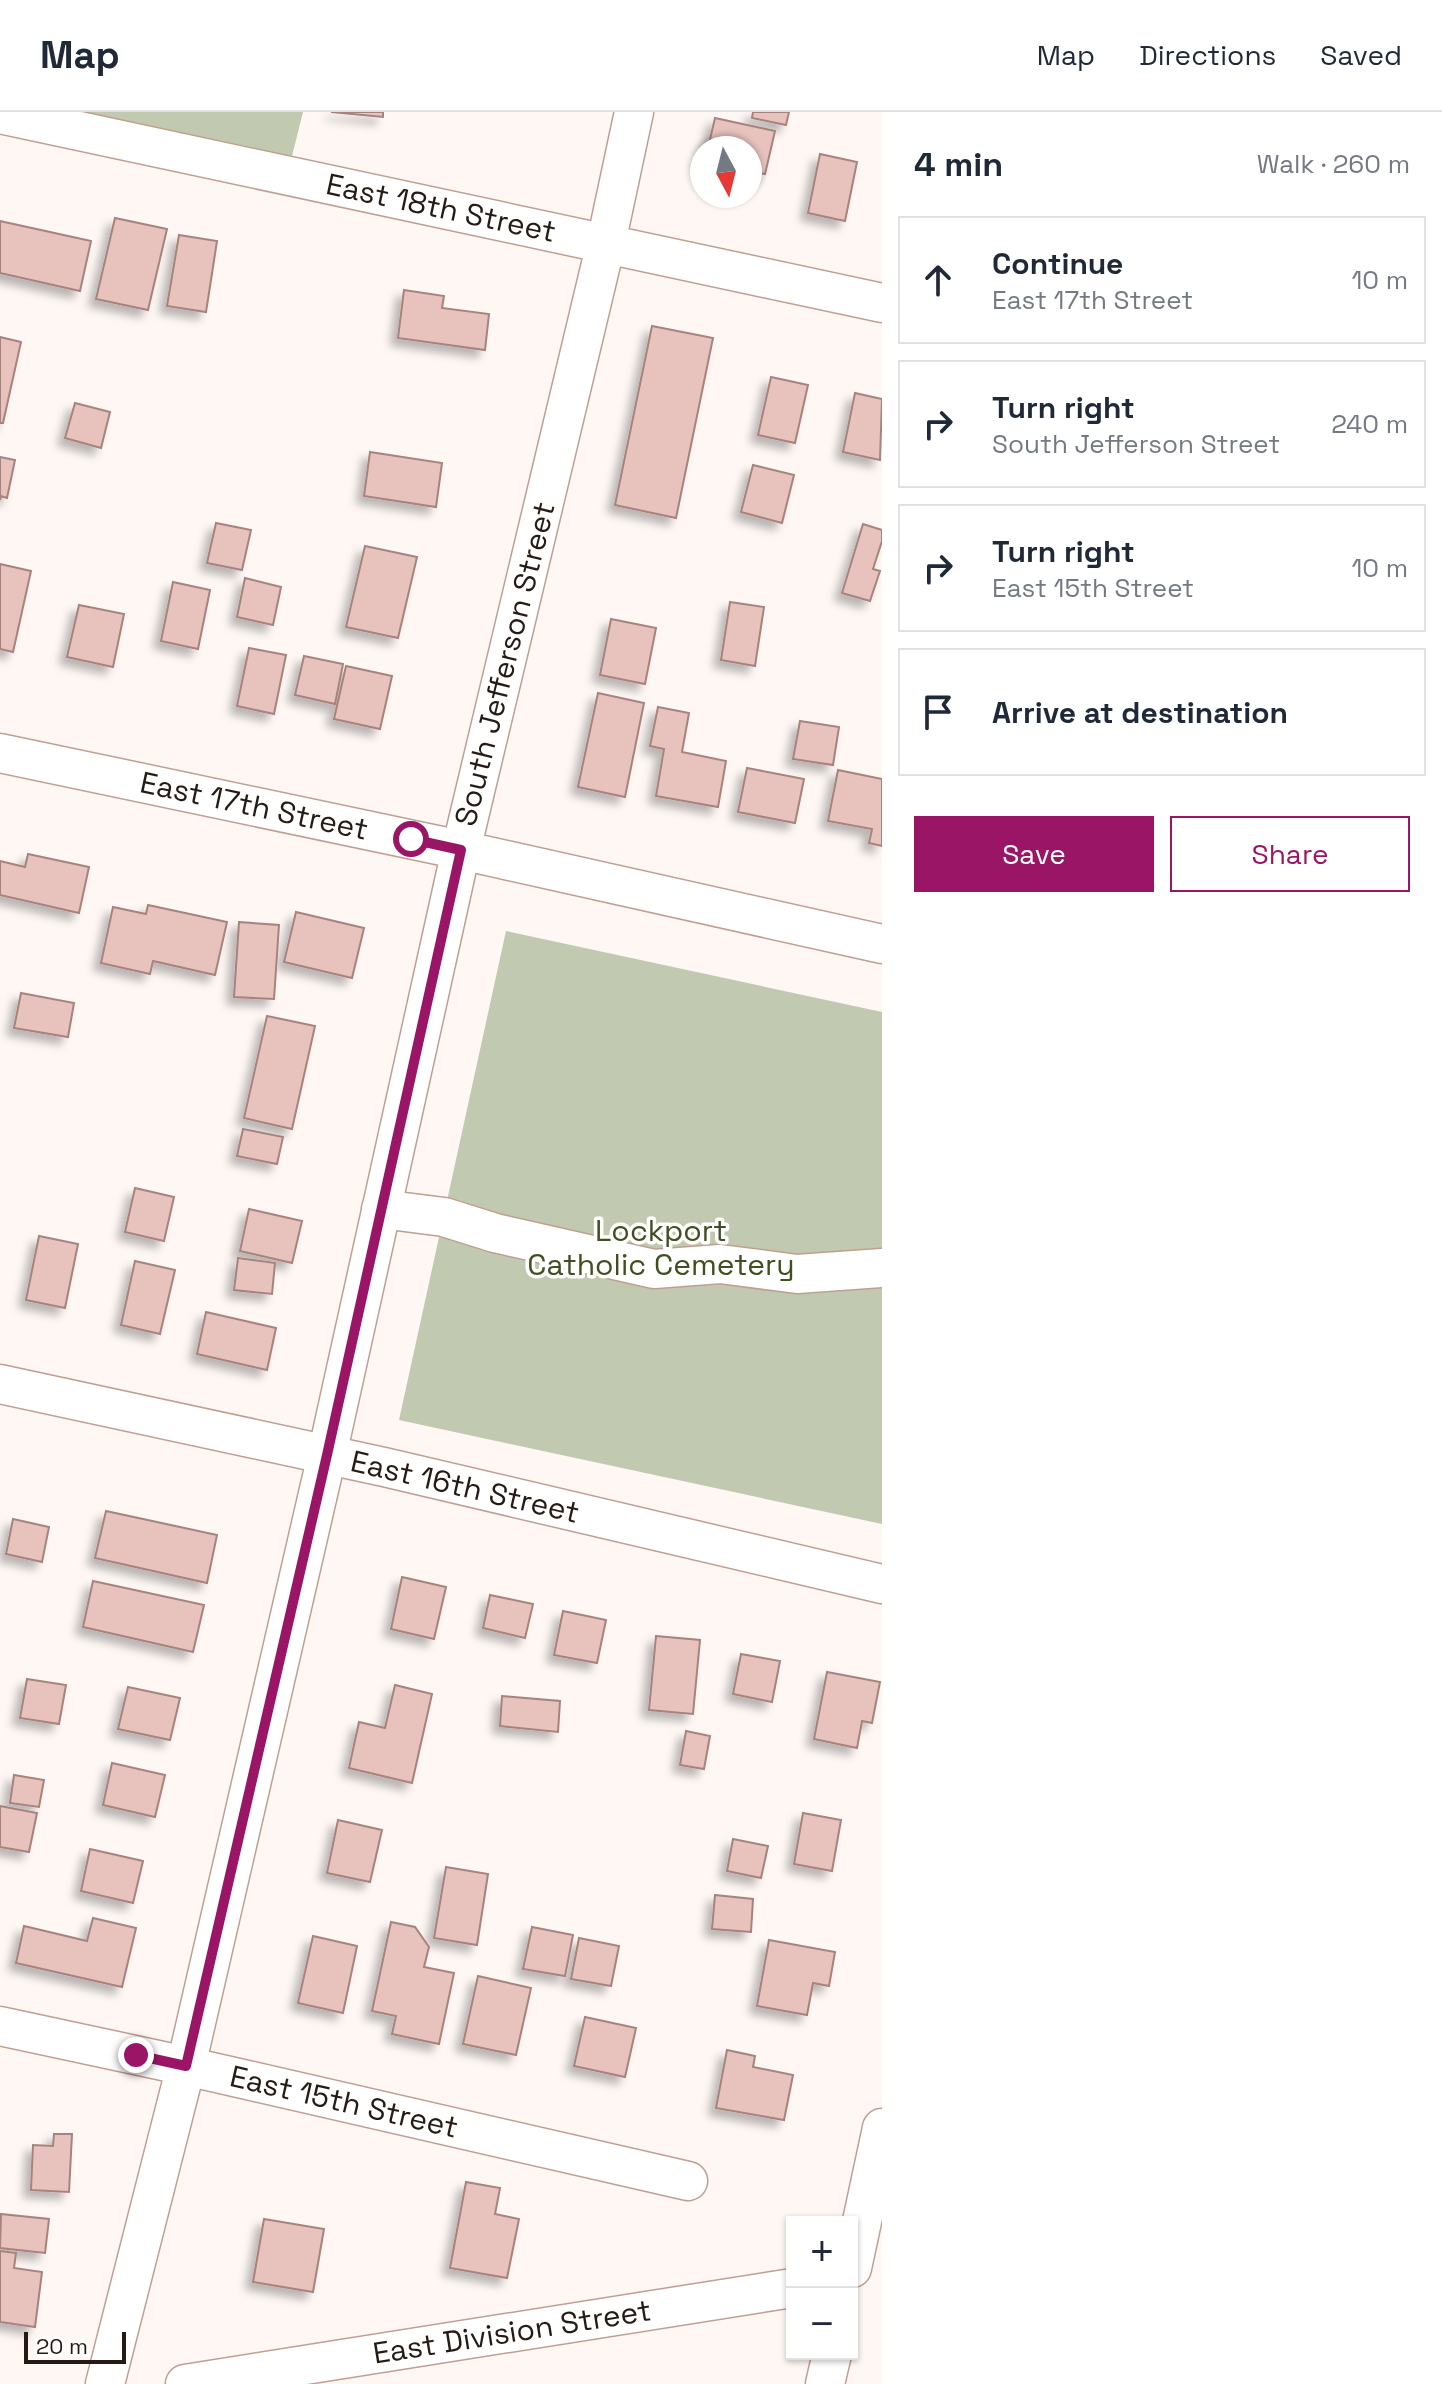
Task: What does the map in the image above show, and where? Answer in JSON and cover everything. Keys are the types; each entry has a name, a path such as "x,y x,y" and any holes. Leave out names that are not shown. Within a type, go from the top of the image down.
{"street":[{"name":"South Jefferson Street","path":"105,2384 186,2066 327,1455 461,850 606,243 634,112"},
{"name":"East 18th Street","path":"0,114 882,303"},
{"name":"East 17th Street","path":"0,753 461,850 882,944"},
{"path":"381,1209 444,1217 495,1233 654,1269 720,1264 797,1274 882,1268"},
{"name":"East 16th Street","path":"0,1384 327,1455 882,1584"},
{"name":"East 15th Street","path":"0,2026 688,2181"},
{"path":"858,2240 882,2128"},
{"path":"858,2277 882,2273"},
{"name":"East Division Street","path":"185,2384 786,2289"},
{"path":"825,2384 831,2360"}],"green space":[{"path":"85,112 303,112 292,156"},
{"name":"Lockport Catholic Cemetery","path":"506,931 882,1012 882,1524 399,1420"}],"building":[{"path":"331,112 383,112 383,117"},
{"path":"753,112 789,112 786,125 752,118"},
{"path":"715,118 775,131 765,174 762,173 762,136 711,136"},
{"path":"820,154 857,162 845,221 808,213"},
{"path":"115,218 167,229 148,310 96,299"},
{"path":"0,221 91,241 80,291 0,273"},
{"path":"179,235 217,241 206,312 167,306"},
{"path":"404,290 444,296 442,308 489,314 485,350 398,338"},
{"path":"652,326 713,338 676,518 615,505"},
{"path":"0,337 21,342 3,423 0,423"},
{"path":"771,377 808,385 795,443 758,435"},
{"path":"855,393 882,399 880,460 843,452"},
{"path":"75,403 110,412 101,448 65,438"},
{"path":"370,452 442,463 436,507 364,496"},
{"path":"0,457 15,460 7,498 1,496 0,500"},
{"path":"753,465 794,475 782,523 741,512"},
{"path":"216,523 251,530 242,570 207,563"},
{"path":"863,524 882,530 882,541 873,569 880,571 870,601 842,593"},
{"path":"365,546 417,557 398,638 346,627"},
{"path":"0,564 31,571 13,652 0,649"},
{"path":"245,578 281,587 273,625 237,617"},
{"path":"173,582 210,590 198,649 161,641"},
{"path":"730,602 764,607 755,666 721,660"},
{"path":"79,605 124,614 113,667 67,657"},
{"path":"611,619 656,628 645,684 600,675"},
{"path":"249,648 286,655 274,714 237,706"},
{"path":"304,656 343,664 335,704 295,695"},
{"path":"346,666 392,676 380,729 334,719"},
{"path":"598,693 644,703 625,797 578,787"},
{"path":"658,707 689,713 682,752 726,761 718,807 656,796 664,749 650,746"},
{"path":"800,721 839,727 833,765 793,759"},
{"path":"747,768 804,779 795,823 738,812"},
{"path":"838,770 882,779 882,846 869,843 872,829 828,821"},
{"path":"28,854 89,867 79,913 0,895 0,861 25,867"},
{"path":"148,905 227,922 215,975 153,961 150,974 101,963 113,907 146,914"},
{"path":"296,912 364,928 352,978 284,962"},
{"path":"239,922 279,925 274,999 234,997"},
{"path":"21,993 74,1003 68,1037 14,1028"},
{"path":"267,1016 315,1026 292,1129 244,1118"},
{"path":"243,1129 283,1137 277,1164 237,1156"},
{"path":"135,1188 174,1197 164,1241 125,1232"},
{"path":"249,1209 302,1221 292,1263 240,1251"},
{"path":"39,1236 78,1244 65,1308 26,1300"},
{"path":"238,1258 275,1263 272,1294 234,1290"},
{"path":"135,1261 175,1270 160,1334 121,1325"},
{"path":"206,1312 276,1328 267,1370 197,1354"},
{"path":"106,1511 217,1535 207,1583 95,1558"},
{"path":"13,1519 49,1527 42,1562 6,1554"},
{"path":"402,1577 446,1587 434,1639 391,1629"},
{"path":"93,1581 204,1605 193,1652 83,1627"},
{"path":"490,1595 533,1604 525,1638 483,1628"},
{"path":"563,1611 606,1620 597,1663 554,1655"},
{"path":"656,1636 700,1640 693,1714 649,1710"},
{"path":"741,1654 780,1661 772,1702 733,1694"},
{"path":"827,1672 880,1682 872,1723 862,1721 857,1748 814,1739"},
{"path":"27,1679 66,1685 59,1724 20,1718"},
{"path":"395,1685 432,1694 412,1783 349,1768 359,1722 385,1728"},
{"path":"128,1687 180,1698 170,1740 118,1729"},
{"path":"502,1696 560,1701 558,1732 500,1726"},
{"path":"686,1731 710,1736 704,1769 680,1765"},
{"path":"112,1763 165,1775 155,1817 103,1805"},
{"path":"14,1775 44,1780 39,1807 10,1803"},
{"path":"0,1806 37,1813 29,1852 0,1847"},
{"path":"803,1813 841,1820 832,1871 794,1864"},
{"path":"338,1820 382,1830 370,1882 327,1873"},
{"path":"733,1839 768,1846 761,1878 727,1871"},
{"path":"90,1849 143,1861 133,1903 81,1891"},
{"path":"446,1867 488,1874 477,1945 434,1938"},
{"path":"715,1895 753,1899 751,1932 712,1929"},
{"path":"93,1918 136,1928 122,1987 16,1963 24,1926 87,1941"},
{"path":"391,1922 415,1927 429,1947 424,1967 454,1973 439,2044 392,2034 396,2016 372,2011"},
{"path":"532,1927 573,1935 565,1976 523,1969"},
{"path":"313,1936 357,1946 343,2013 298,2003"},
{"path":"579,1938 619,1946 611,1986 571,1979"},
{"path":"769,1940 835,1952 829,1986 813,1983 807,2015 757,2006"},
{"path":"478,1976 531,1988 516,2055 463,2044"},
{"path":"585,2017 636,2028 625,2077 574,2066"},
{"path":"727,2050 755,2056 753,2067 793,2075 784,2120 716,2108"},
{"path":"54,2134 72,2134 69,2192 31,2190 33,2145 53,2146"},
{"path":"466,2182 500,2188 495,2214 519,2219 507,2278 450,2268"},
{"path":"1,2214 49,2219 45,2253 0,2248"},
{"path":"264,2219 324,2229 313,2292 253,2282"},
{"path":"0,2251 16,2253 14,2268 42,2272 35,2327 0,2322"}],"route":[{"path":"136,2055 186,2066 327,1455 461,850 411,839"}]}
